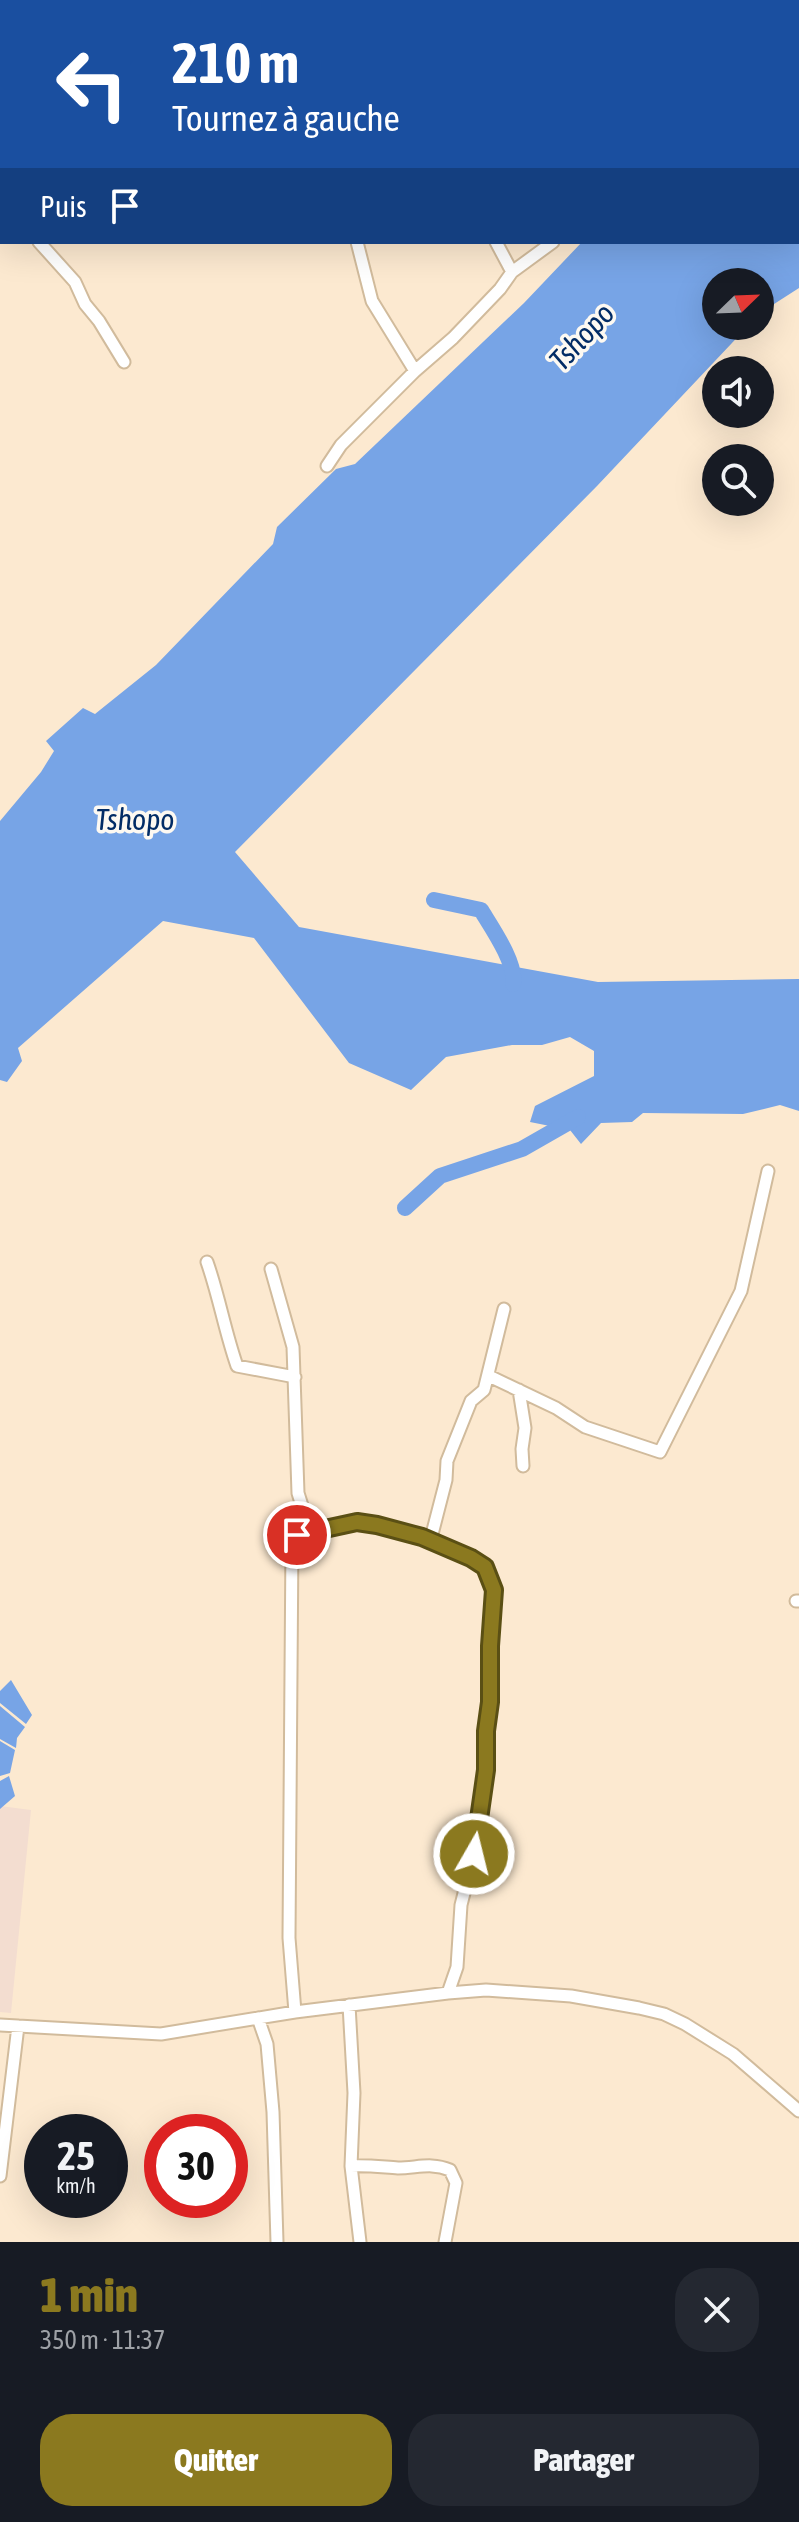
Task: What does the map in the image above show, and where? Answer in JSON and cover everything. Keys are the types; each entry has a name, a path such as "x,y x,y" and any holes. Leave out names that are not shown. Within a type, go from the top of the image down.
{"street":[{"path":"41,244 75,282 85,304 124,362"},
{"path":"358,244 372,301 415,371"},
{"path":"497,244 512,272"},
{"path":"327,466 341,445 453,338 512,272 550,244"},
{"path":"489,1376 556,1408 585,1427 660,1452 741,1291 768,1171"},
{"path":"207,1262 237,1366 295,1377"},
{"path":"271,1269 293,1347 298,1493 303,1509 297,1535 292,1541 289,1938 295,2012"},
{"path":"430,1542 446,1480 447,1461 471,1401 484,1390 504,1309"},
{"path":"519,1390 525,1428 523,1466"},
{"path":"297,1535 357,1522 401,1530 471,1558 485,1567 494,1590 486,1770 474,1854 461,1905 457,1967 448,1993"},
{"path":"0,2025 161,2034 295,2012 448,1993 486,1990 571,1996 664,2014 733,2054 799,2111"},
{"path":"349,2005 354,2093 351,2166 360,2242"},
{"path":"258,2018 267,2044 273,2112 277,2242"},
{"path":"0,2176 18,2026"},
{"path":"351,2166 406,2167 428,2164 450,2170 456,2183 445,2242"}],"shaded area":[{"path":"0,1806 31,1810 11,2013 0,2012"}],"water":[{"name":"Tshopo","path":"580,244 799,244 799,288 774,304 774,268 702,268 702,340 735,340 720,356 702,356 702,375 597,486 235,852 299,927 598,982 799,979 799,1111 780,1105 743,1114 643,1113 632,1122 601,1123 581,1144 570,1130 530,1122 535,1106 594,1076 594,1051 570,1037 542,1045 512,1045 446,1057 411,1090 349,1063 254,938 163,921 18,1048 22,1061 7,1082 0,1080 0,821 41,772 54,751 46,741 83,708 95,714 156,665 273,544 277,527 336,469 355,464 524,303"},
{"path":"11,1680 32,1715 26,1724 0,1703 0,1691"},
{"path":"0,1706 25,1727 17,1738 16,1748 0,1739"},
{"path":"0,1741 15,1750 10,1773 0,1776"},
{"path":"9,1776 15,1796 0,1809 0,1781"}],"waterway":[{"path":"434,900 481,910 508,957 513,984"},
{"path":"405,1208 440,1176 522,1149 578,1117"}],"route":[{"path":"297,1535 357,1522 377,1525 422,1537 485,1567 494,1590 490,1702 486,1770 474,1854"}]}
